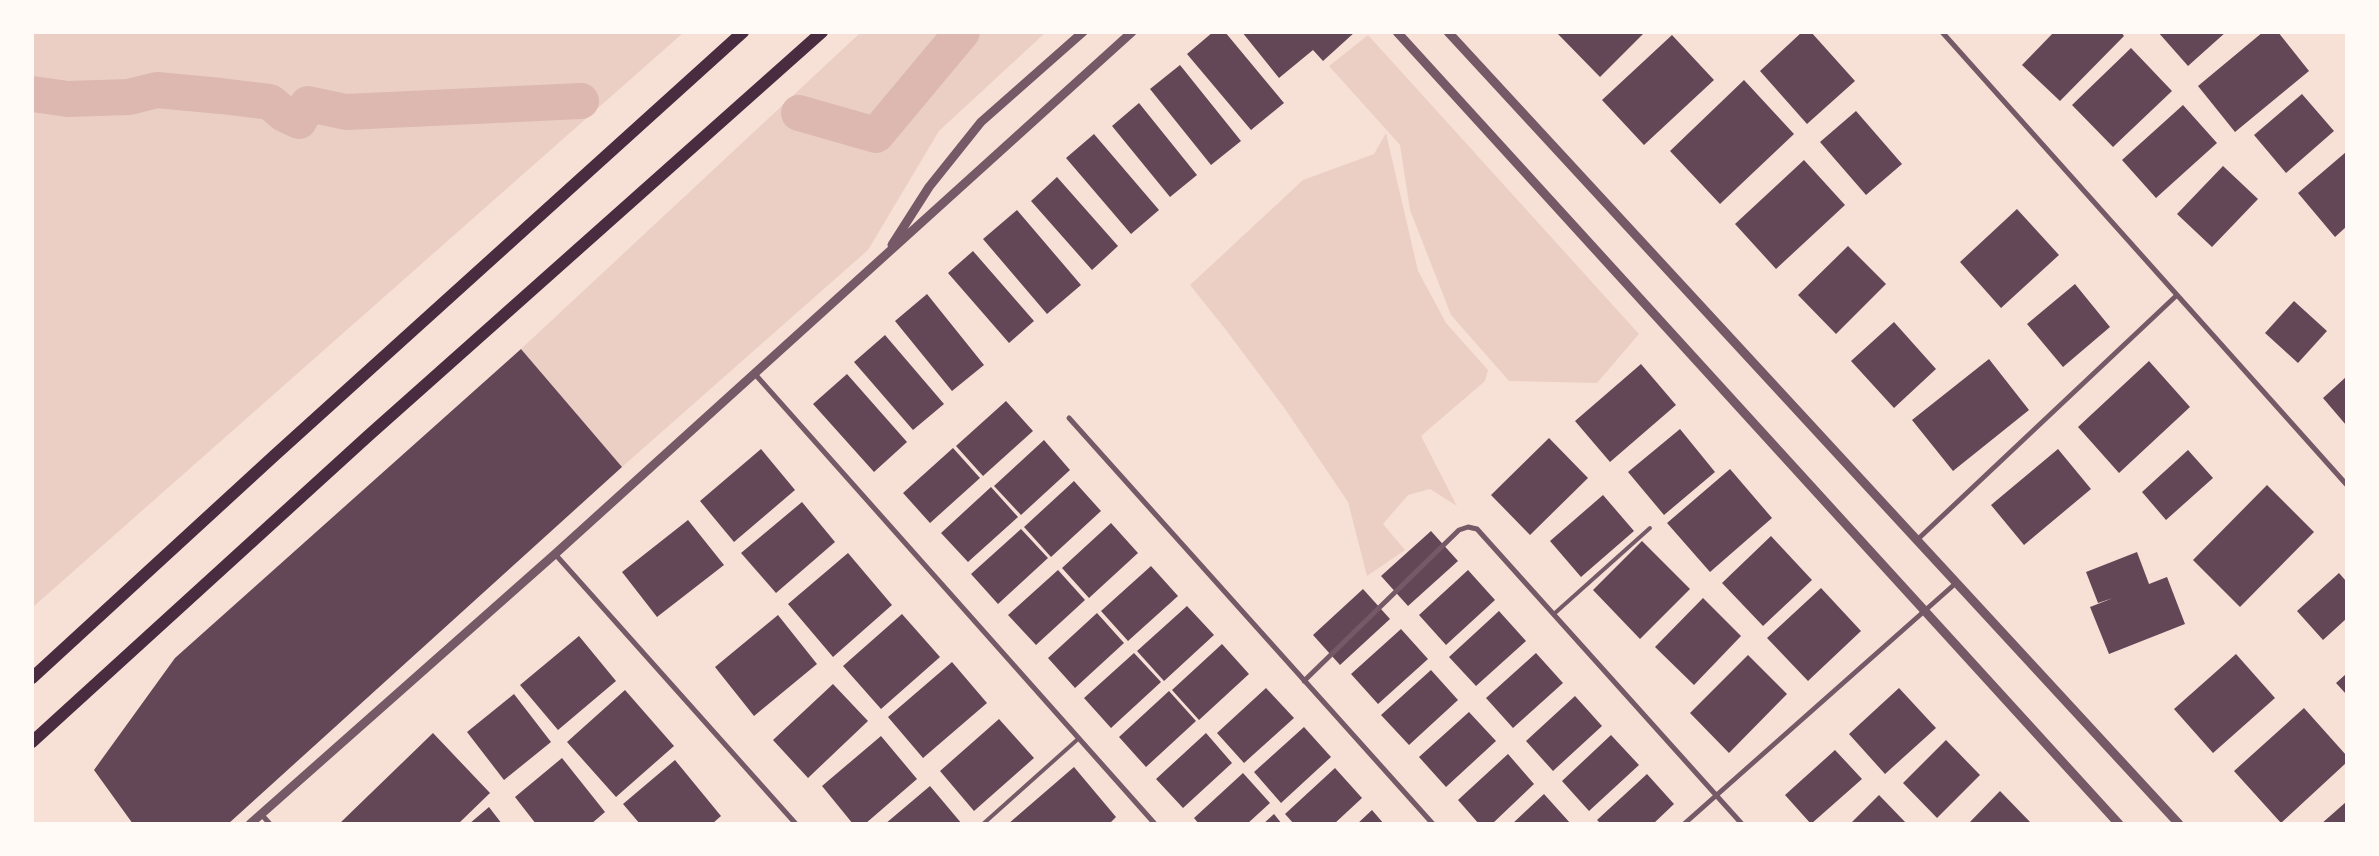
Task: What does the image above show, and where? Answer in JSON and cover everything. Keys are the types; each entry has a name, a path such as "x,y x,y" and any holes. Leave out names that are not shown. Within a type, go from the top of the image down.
{"main road":[{"path":"32,678 275,455 743,32"},
{"path":"32,742 376,429 822,32"}],"street":[{"path":"885,256 929,187 981,122 1083,32"},
{"path":"250,824 555,554 1132,32"},
{"path":"1397,32 1927,611 2119,824"},
{"path":"1448,32 2179,824"},
{"path":"1942,32 2346,484"},
{"path":"1917,540 2177,295"},
{"path":"754,373 1155,824"},
{"path":"1069,418 1433,824"},
{"path":"1304,680 1459,530 1468,527 1477,529 1555,613 1742,824"},
{"path":"555,554 796,824"},
{"path":"1684,824 1927,611 1956,583"},
{"path":"261,814 270,824"}],"lane":[{"path":"1555,613 1650,528"},
{"path":"983,824 1078,739"}],"shaded area":[{"path":"33,32 683,32 683,33 33,607"},
{"path":"860,33 1045,33 939,131 868,250 622,467 521,349"},
{"path":"1368,35 1639,334 1597,383 1509,381 1451,315 1410,210 1400,145 1329,66"},
{"path":"1386,133 1418,271 1446,323 1488,370 1485,381 1421,436 1457,506 1430,489 1408,495 1383,524 1405,550 1367,576 1348,502 1285,409 1190,285 1303,180 1374,154"}],"building":[{"path":"1213,32 1225,32 1284,103 1251,130 1187,54"},
{"path":"1242,32 1355,32 1323,61 1313,50 1279,78"},
{"path":"1556,32 1645,32 1600,77"},
{"path":"1802,32 1811,32 1855,81 1807,124 1760,71"},
{"path":"2054,32 2121,32 2124,36 2060,101 2022,65"},
{"path":"2158,32 2226,32 2188,66"},
{"path":"2263,32 2278,32 2309,71 2235,132 2198,86"},
{"path":"1672,35 1714,80 1644,145 1602,100"},
{"path":"2131,48 2172,91 2113,147 2072,105"},
{"path":"1180,65 1241,141 1211,165 1150,89"},
{"path":"1744,80 1794,134 1720,204 1670,151"},
{"path":"2302,94 2334,131 2286,173 2254,135"},
{"path":"1139,103 1197,175 1170,197 1112,126"},
{"path":"2183,105 2217,143 2156,198 2122,160"},
{"path":"1856,111 1902,164 1866,195 1820,142"},
{"path":"1094,134 1159,210 1131,234 1066,158"},
{"path":"2346,152 2346,227 2335,237 2298,193"},
{"path":"1804,160 1845,205 1776,269 1735,224"},
{"path":"2223,166 2258,199 2212,247 2177,214"},
{"path":"1057,177 1118,246 1092,270 1031,201"},
{"path":"2017,209 2059,255 2001,308 1960,262"},
{"path":"1017,210 1081,285 1047,314 983,239"},
{"path":"1848,246 1886,284 1836,334 1798,295"},
{"path":"973,251 1034,321 1009,343 948,273"},
{"path":"2075,284 2110,327 2063,367 2027,324"},
{"path":"927,294 984,365 952,391 895,321"},
{"path":"2294,301 2327,331 2298,363 2265,333"},
{"path":"1894,322 1936,369 1894,408 1851,361"},
{"path":"885,335 944,404 913,430 854,362"},
{"path":"521,349 622,467 228,824 133,824 94,770 175,658"},
{"path":"1989,359 2029,410 1953,471 1912,420"},
{"path":"2149,361 2190,407 2119,473 2078,427"},
{"path":"1641,364 1676,405 1610,462 1575,421"},
{"path":"847,374 907,442 874,472 813,404"},
{"path":"2346,377 2346,425 2323,398"},
{"path":"1006,401 1033,431 983,476 956,446"},
{"path":"1680,429 1715,472 1664,515 1628,472"},
{"path":"1549,438 1588,478 1530,535 1491,495"},
{"path":"1044,440 1070,470 1021,515 994,486"},
{"path":"953,448 980,478 930,523 903,493"},
{"path":"761,449 795,490 734,542 700,501"},
{"path":"2058,449 2091,489 2024,545 1991,505"},
{"path":"2188,450 2213,478 2166,520 2142,492"},
{"path":"1730,469 1772,518 1710,572 1667,523"},
{"path":"1074,481 1101,511 1051,557 1024,527"},
{"path":"2267,485 2314,532 2240,607 2193,560"},
{"path":"991,487 1018,517 968,562 941,533"},
{"path":"1603,495 1634,531 1581,577 1550,541"},
{"path":"802,502 835,542 776,593 741,553"},
{"path":"688,520 724,565 657,617 622,572"},
{"path":"1111,523 1138,553 1089,598 1062,568"},
{"path":"1021,529 1048,558 998,604 971,574"},
{"path":"1431,531 1458,561 1408,606 1381,576"},
{"path":"1771,536 1812,580 1763,626 1722,583"},
{"path":"1642,541 1690,589 1640,639 1593,590"},
{"path":"2137,552 2149,584 2167,577 2185,624 2109,654 2090,607 2113,598 2098,603 2086,572"},
{"path":"848,553 892,605 833,657 788,604"},
{"path":"1151,566 1178,596 1128,641 1101,611"},
{"path":"1058,570 1085,600 1036,645 1008,615"},
{"path":"1468,570 1495,600 1446,645 1419,615"},
{"path":"2339,573 2346,581 2346,619 2323,640 2297,611"},
{"path":"1821,588 1861,631 1808,681 1767,638"},
{"path":"1363,589 1390,619 1340,665 1313,635"},
{"path":"1703,598 1741,636 1694,685 1655,647"},
{"path":"1187,606 1214,635 1164,681 1137,651"},
{"path":"1499,611 1526,641 1476,686 1449,657"},
{"path":"1097,613 1124,643 1075,688 1048,658"},
{"path":"902,614 940,657 881,709 843,666"},
{"path":"778,615 817,664 754,716 715,667"},
{"path":"1401,629 1428,659 1378,704 1351,674"},
{"path":"579,636 616,681 558,730 520,685"},
{"path":"1222,644 1249,674 1199,720 1172,690"},
{"path":"1134,653 1161,682 1111,728 1084,698"},
{"path":"1536,653 1563,683 1513,728 1486,698"},
{"path":"2236,654 2275,698 2213,753 2174,709"},
{"path":"1748,655 1787,694 1729,753 1690,713"},
{"path":"952,662 987,703 923,758 888,717"},
{"path":"1431,670 1458,700 1409,745 1381,715"},
{"path":"2346,674 2346,694 2336,683"},
{"path":"833,684 868,721 808,778 773,740"},
{"path":"1266,688 1294,718 1244,763 1217,733"},
{"path":"1899,688 1936,728 1885,774 1849,734"},
{"path":"625,690 674,746 616,797 567,742"},
{"path":"1169,691 1196,721 1146,767 1119,737"},
{"path":"514,694 551,742 504,780 467,732"},
{"path":"1575,696 1602,726 1553,771 1526,741"},
{"path":"2304,708 2346,755 2346,763 2281,823 2234,771"},
{"path":"1469,712 1496,741 1446,787 1419,757"},
{"path":"999,719 1034,758 974,811 940,771"},
{"path":"1304,727 1331,757 1281,803 1254,772"},
{"path":"433,733 490,793 458,824 339,824"},
{"path":"1206,733 1232,763 1183,808 1156,779"},
{"path":"1611,735 1639,765 1589,811 1562,781"},
{"path":"881,736 917,779 865,824 853,824 822,786"},
{"path":"1946,740 1980,775 1937,818 1903,783"},
{"path":"1835,750 1862,779 1811,824 1785,795"},
{"path":"1508,754 1534,784 1492,824 1479,824 1458,800"},
{"path":"562,758 605,812 591,824 536,824 515,797"},
{"path":"675,760 721,816 712,824 640,824 623,804"},
{"path":"1074,767 1116,817 1109,824 1008,824"},
{"path":"1335,768 1362,798 1334,824 1294,824 1285,814"},
{"path":"1243,773 1270,803 1247,824 1199,824 1194,818"},
{"path":"1647,774 1674,804 1653,824 1601,824 1597,820"},
{"path":"930,786 962,824 885,824"},
{"path":"2000,791 2032,824 1968,824"},
{"path":"1544,794 1571,824 1512,824"},
{"path":"1879,795 1907,824 1850,824"},
{"path":"2346,802 2346,824 2321,824"},
{"path":"489,807 502,824 469,824"},
{"path":"1372,810 1384,824 1357,824"},
{"path":"1274,814 1282,824 1263,824"}],"waterway":[{"path":"799,113 876,135 962,32"},
{"path":"32,94 68,99 129,97 157,90 221,96 270,102 284,114 299,121 308,104 346,112 581,101"}]}
